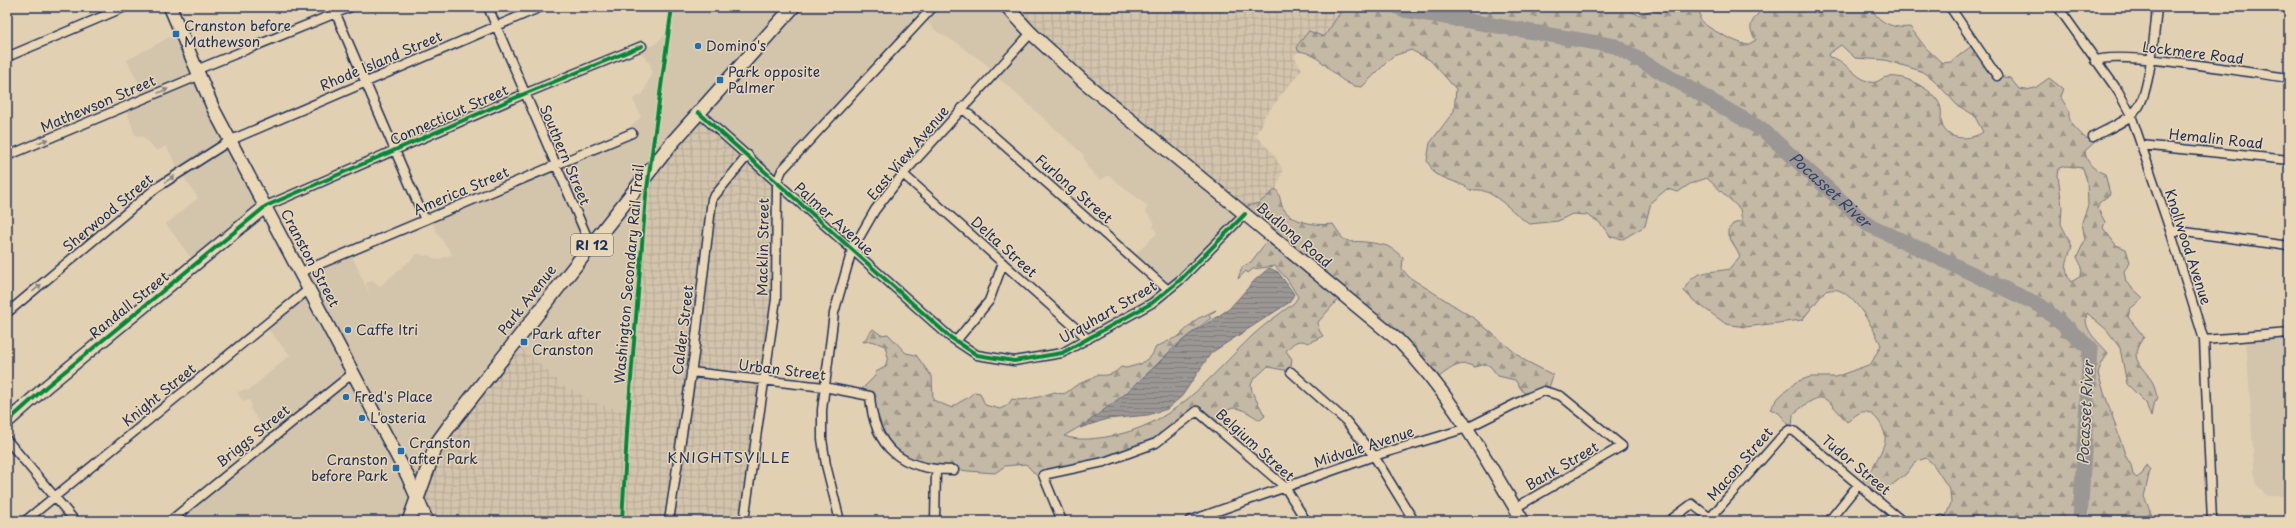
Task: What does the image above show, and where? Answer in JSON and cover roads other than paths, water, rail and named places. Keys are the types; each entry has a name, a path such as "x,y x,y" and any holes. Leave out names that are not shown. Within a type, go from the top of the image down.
{"main road":[{"name":"Cranston Street","path":"170,7 197,73 408,477 427,521"},
{"name":"Park Avenue","path":"417,500 432,457 444,432 649,171 698,112 793,7"},
{"name":"Budlong Road","path":"1007,7 1031,33 1083,81 1399,341 1439,386 1467,428 1523,521"},
{"name":"Randall Street","path":"7,422 47,386 266,206"},
{"name":"RI 12","path":"409,521 417,500"}],"street":[{"path":"7,57 125,7"},
{"name":"Mathewson Street","path":"7,156 197,73 334,10 351,7"},
{"name":"Southern Street","path":"488,7 524,94 591,246"},
{"name":"Rhode Island Street","path":"231,140 541,7"},
{"name":"Macklin Street","path":"744,521 776,298 777,182 782,170 933,7"},
{"path":"1950,7 1997,76"},
{"name":"Knollwood Avenue","path":"2058,7 2118,92 2129,116 2141,145 2170,230 2204,340 2212,521"},
{"path":"2093,137 2137,110 2144,93 2157,7"},
{"path":"334,10 425,220"},
{"name":"East View Avenue","path":"840,521 826,464 822,439 824,387 834,313 852,250 875,210 903,174 1031,33"},
{"name":"Connecticut Street","path":"266,206 524,94 642,46"},
{"name":"Lockmere Road","path":"2095,61 2111,56 2289,78"},
{"name":"Furlong Street","path":"962,108 1168,290"},
{"name":"Palmer Avenue","path":"698,112 956,341"},
{"name":"America Street","path":"301,272 632,133"},
{"name":"Sherwood Street","path":"7,313 156,188 231,140"},
{"name":"Hemalin Road","path":"2141,145 2289,160"},
{"name":"Calder Street","path":"669,521 691,372 712,199 748,155"},
{"name":"Delta Street","path":"903,174 1088,339"},
{"name":"Urquhart Street","path":"956,341 977,355 1014,361 1062,353 1152,303 1168,290 1245,214"},
{"path":"2170,230 2289,246"},
{"path":"956,341 989,301 1003,263"},
{"name":"Knight Street","path":"25,521 309,289"},
{"path":"2204,340 2289,333"},
{"name":"Urban Street","path":"691,372 824,387 870,396 871,415 878,433 887,447 904,461 936,470"},
{"path":"1291,372 1346,421 1374,456 1414,521"},
{"name":"Briggs Street","path":"170,521 353,373"},
{"name":"Midvale Avenue","path":"1189,521 1201,519 1285,487 1374,456 1467,428 1544,391 1561,396 1622,446"},
{"name":"Belgium Street","path":"1062,521 1043,475 1104,462 1156,443 1197,411 1285,487 1306,521"},
{"name":"Tudor Street","path":"1792,430 1902,521"},
{"name":"Macon Street","path":"1712,519 1784,434 1792,430"},
{"path":"7,440 75,521"},
{"name":"Bank Street","path":"1515,508 1622,446"},
{"path":"935,521 936,470 954,470"},
{"path":"1828,521 1858,485"},
{"path":"1669,521 1692,504 1712,519"}],"waterway":[{"name":"Pocasset River","path":"1398,7 1404,10 1615,46 1763,130 1867,224 2041,306 2090,348 2080,521"}],"place":[{"name":"Cranston before Mathewson","path":"176,34"},
{"name":"Domino's","path":"698,46"},
{"name":"Park opposite Palmer","path":"720,80"},
{"name":"Caffe Itri","path":"348,330"},
{"name":"Park after Cranston","path":"524,342"},
{"name":"Fred's Place","path":"346,397"},
{"name":"L'osteria","path":"362,418"},
{"name":"Cranston after Park","path":"401,451"},
{"name":"Cranston before Park","path":"396,468"}],"district":[{"name":"KNIGHTSVILLE","path":"729,458"}]}
